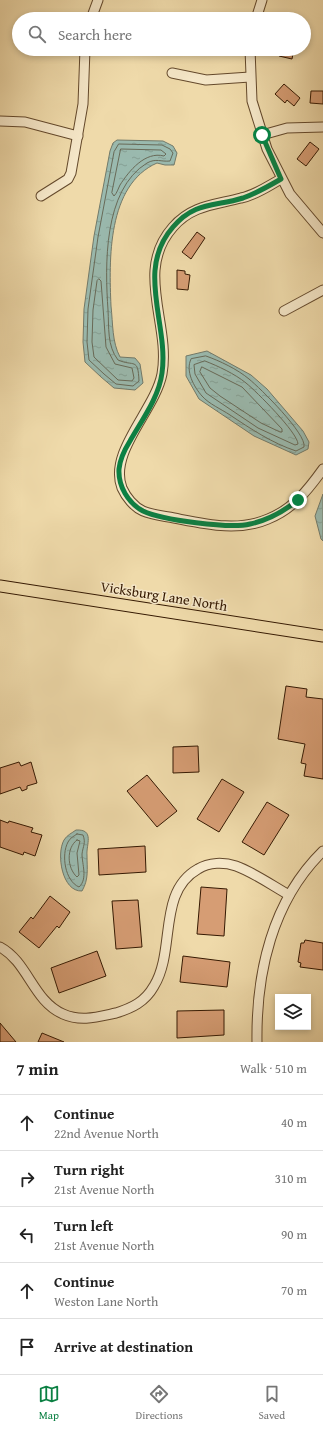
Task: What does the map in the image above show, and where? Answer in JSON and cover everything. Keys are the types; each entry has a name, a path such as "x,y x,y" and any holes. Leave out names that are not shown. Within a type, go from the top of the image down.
{"main road":[{"name":"Vicksburg Lane North","path":"0,586 323,636"}],"street":[{"path":"94,12 98,0"},
{"path":"258,12 262,0"},
{"path":"41,196 68,179 78,136 83,104 85,56"},
{"path":"250,56 252,101 262,135 281,179 305,213 323,233"},
{"path":"172,73 206,80 250,77"},
{"path":"0,121 25,122 78,136"},
{"path":"262,135 287,128 323,127"},
{"path":"281,179 258,192 242,198 197,208 184,216 163,240 156,263 154,286 162,345 162,373 153,399 123,455 119,468 119,477 122,488 127,497 143,511 212,525 231,526 249,525 267,520 283,512 302,496 323,468"},
{"path":"284,312 323,290"},
{"path":"257,1042 258,1000 265,955 274,928 289,895 323,851"},
{"path":"0,946 16,959 50,1007 62,1014 75,1018 89,1019 132,1008 144,1000 154,987 164,959 176,892 182,881 191,873 201,867 213,863 237,866 289,895"}],"water":[{"path":"117,140 163,141 173,146 177,153 174,165 157,163 141,174 128,188 120,206 114,226 110,267 113,333 120,357 135,358 140,364 143,383 135,390 114,388 101,377 85,362 83,342 84,309 94,236 110,151 113,143"},
{"path":"207,351 251,375 267,389 303,431 309,442 308,449 296,455 254,436 199,399 186,376 186,356"},
{"path":"323,494 323,541 321,539 315,516"},
{"path":"76,830 82,830 88,835 87,878 82,891 75,890 65,879 61,863 62,846 64,840 68,835"}],"building":[{"path":"279,56 293,56 292,59"},
{"path":"284,84 300,98 294,106 287,100 285,103 275,94"},
{"path":"311,91 323,91 323,104 310,103"},
{"path":"310,142 319,149 306,166 297,159"},
{"path":"197,232 205,238 191,259 182,252"},
{"path":"177,270 185,271 185,274 190,275 188,290 177,289"},
{"path":"286,686 307,689 306,697 323,699 323,779 304,776 306,764 301,763 305,744 278,739"},
{"path":"198,746 199,772 173,773 173,747"},
{"path":"19,762 21,766 31,762 37,783 27,786 27,789 22,791 20,787 0,794 0,768"},
{"path":"147,775 177,811 157,827 127,791"},
{"path":"222,779 244,792 219,832 197,819"},
{"path":"267,802 289,815 264,855 242,842"},
{"path":"0,820 33,828 31,832 42,835 35,856 24,852 23,855 0,847"},
{"path":"145,846 146,872 99,875 98,849"},
{"path":"201,887 227,889 224,936 197,934"},
{"path":"50,896 70,912 59,928 57,926 39,948 19,932 31,917 33,919"},
{"path":"138,900 142,947 116,949 112,901"},
{"path":"305,940 323,943 323,970 300,967 301,963 298,962 301,943 304,943"},
{"path":"97,951 106,976 59,993 51,968"},
{"path":"183,956 230,962 227,987 180,982"},
{"path":"224,1010 224,1035 177,1038 177,1011"},
{"path":"0,1023 16,1042 0,1042"},
{"path":"42,1033 64,1042 38,1042"}],"route":[{"path":"262,135 281,179 258,192 242,198 197,208 184,216 163,240 157,255 154,270 154,286 162,345 162,373 159,386 153,399 121,459 119,477 122,488 127,497 134,505 143,511 212,525 249,525 267,520 283,512 298,500"}]}
